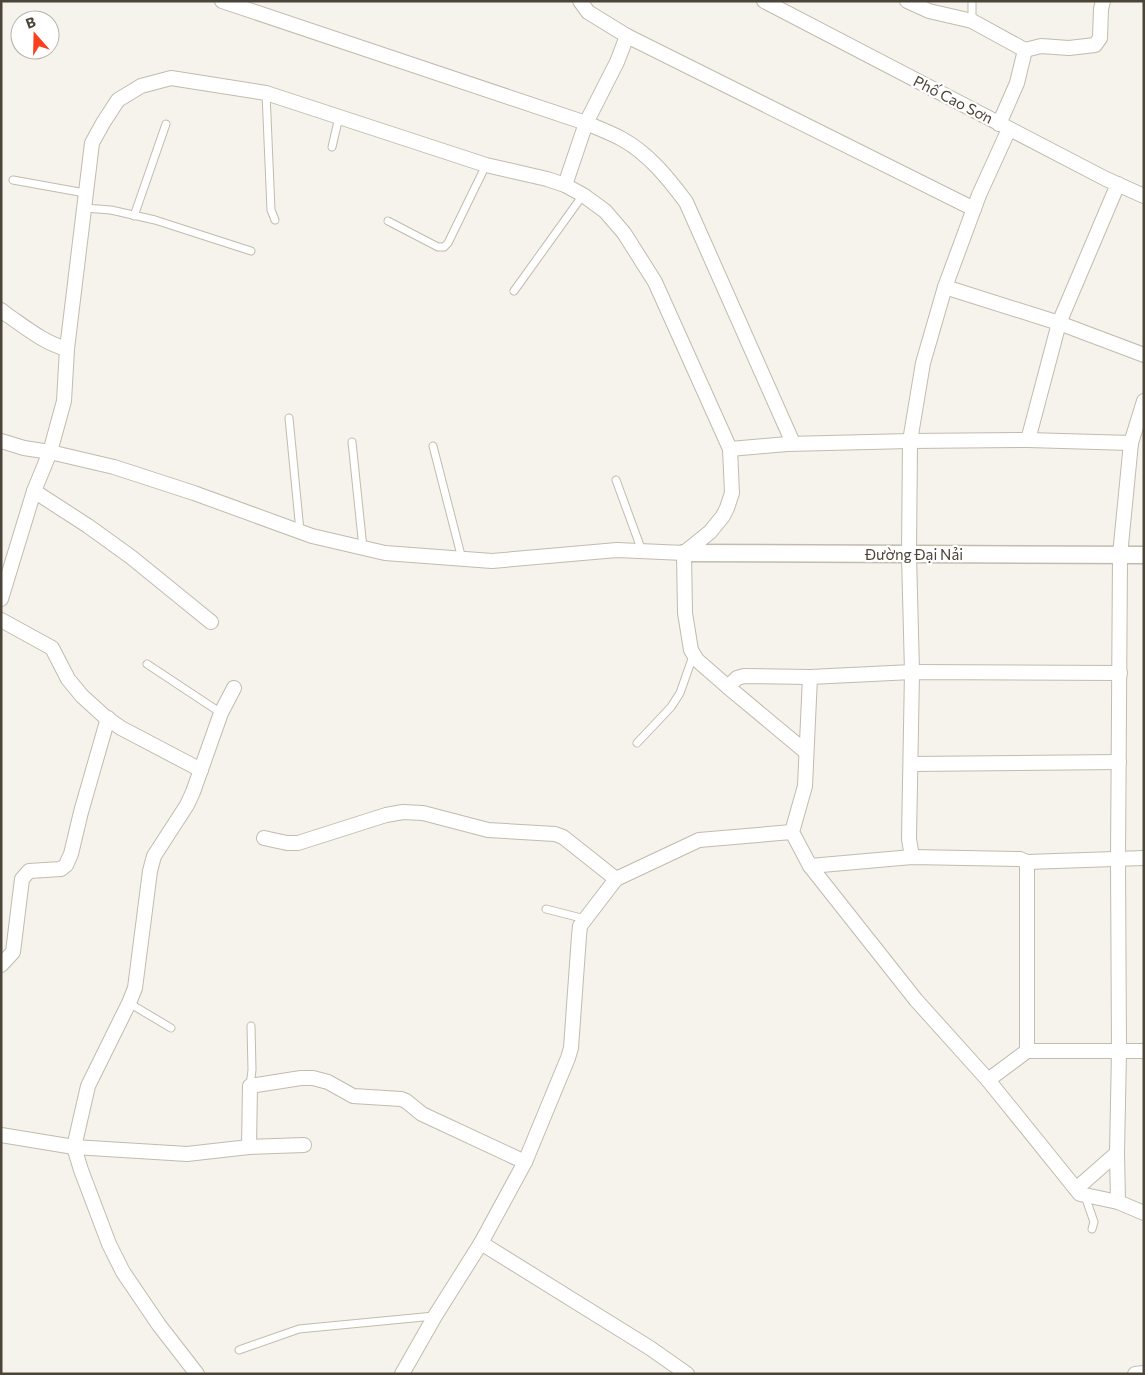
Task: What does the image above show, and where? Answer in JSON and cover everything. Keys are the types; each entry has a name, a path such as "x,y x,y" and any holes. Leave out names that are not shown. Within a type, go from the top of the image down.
{"street":[{"path":"222,1 586,123 622,139 655,163 686,202 793,443"},
{"path":"580,1 588,12 627,36 974,208"},
{"name":"Phố Cao Sơn","path":"764,1 1106,179 1144,195"},
{"path":"907,1 928,11 972,22 1026,50 1040,46 1069,48 1095,45 1100,38 1103,1"},
{"path":"565,185 586,123 617,62 627,36"},
{"path":"912,857 909,839 912,672 909,555 910,441 924,363 945,287 1004,126 1026,50"},
{"path":"1,441 24,448 50,452 114,467 194,493 312,536 385,553 462,559 492,561 617,550 684,554 710,532 723,516 732,493 730,449 655,282 624,233 605,211 565,185 547,179 486,165 266,93 171,78 141,86 118,100 92,143 67,349 64,401 50,452 34,491 1,599"},
{"path":"1028,440 1058,323 1118,184"},
{"path":"945,287 1058,323 1144,355"},
{"path":"1,310 46,341 67,349"},
{"path":"1118,1202 1117,1153 1120,1051 1118,859 1120,555 1131,443 1144,402"},
{"path":"730,449 793,443 910,441 1028,440 1131,443"},
{"path":"34,491 88,526 130,557 211,622"},
{"path":"684,554 685,614 691,650 694,656 806,752"},
{"name":"Đường Đại Nải","path":"684,554 1144,555"},
{"path":"1,620 52,648 68,679 82,696 121,728 201,770"},
{"path":"728,687 740,676 810,677 912,672 1120,673"},
{"path":"810,677 805,786 792,832 810,866 916,1000 988,1080 1081,1192 1118,1202 1144,1213"},
{"path":"197,1374 159,1325 123,1272 108,1244 74,1147 88,1086 129,1003 136,980 150,871 154,856 187,805 221,713 234,688"},
{"path":"1,965 13,952 22,879 29,871 61,868 66,865 71,854 108,718"},
{"path":"911,764 1119,762"},
{"path":"264,838 298,843 386,815 403,812 423,813 488,830 555,834 563,837 616,879"},
{"path":"402,1374 480,1243 525,1162 571,1048 580,926 585,919 616,879 699,840 792,832"},
{"path":"810,866 912,857 1020,859 1026,862 1144,858"},
{"path":"1026,862 1027,1051"},
{"path":"988,1080 1027,1051 1144,1051"},
{"path":"249,1147 250,1086 313,1078 328,1082 353,1096 406,1101 422,1114 525,1162"},
{"path":"1,1135 74,1147 187,1154 249,1147 304,1145"},
{"path":"1081,1192 1117,1153"},
{"path":"480,1243 650,1348 687,1374"},
{"path":"1135,1374 1144,1373"}],"lane":[{"path":"972,1 972,22"},
{"path":"266,93 270,210 275,220"},
{"path":"332,147 339,117"},
{"path":"134,216 166,124"},
{"path":"388,221 438,247 444,247 448,243 486,165"},
{"path":"13,180 85,193"},
{"path":"514,291 583,196"},
{"path":"83,208 111,210 155,220 251,251"},
{"path":"289,418 300,531"},
{"path":"352,442 363,548"},
{"path":"433,446 462,559"},
{"path":"616,480 642,552"},
{"path":"637,743 671,707 680,693 694,656"},
{"path":"147,664 221,713"},
{"path":"546,909 585,919"},
{"path":"129,1003 171,1028"},
{"path":"250,1086 252,1070 251,1026"},
{"path":"1081,1192 1094,1222 1092,1229"},
{"path":"239,1350 298,1329 435,1316"}]}
